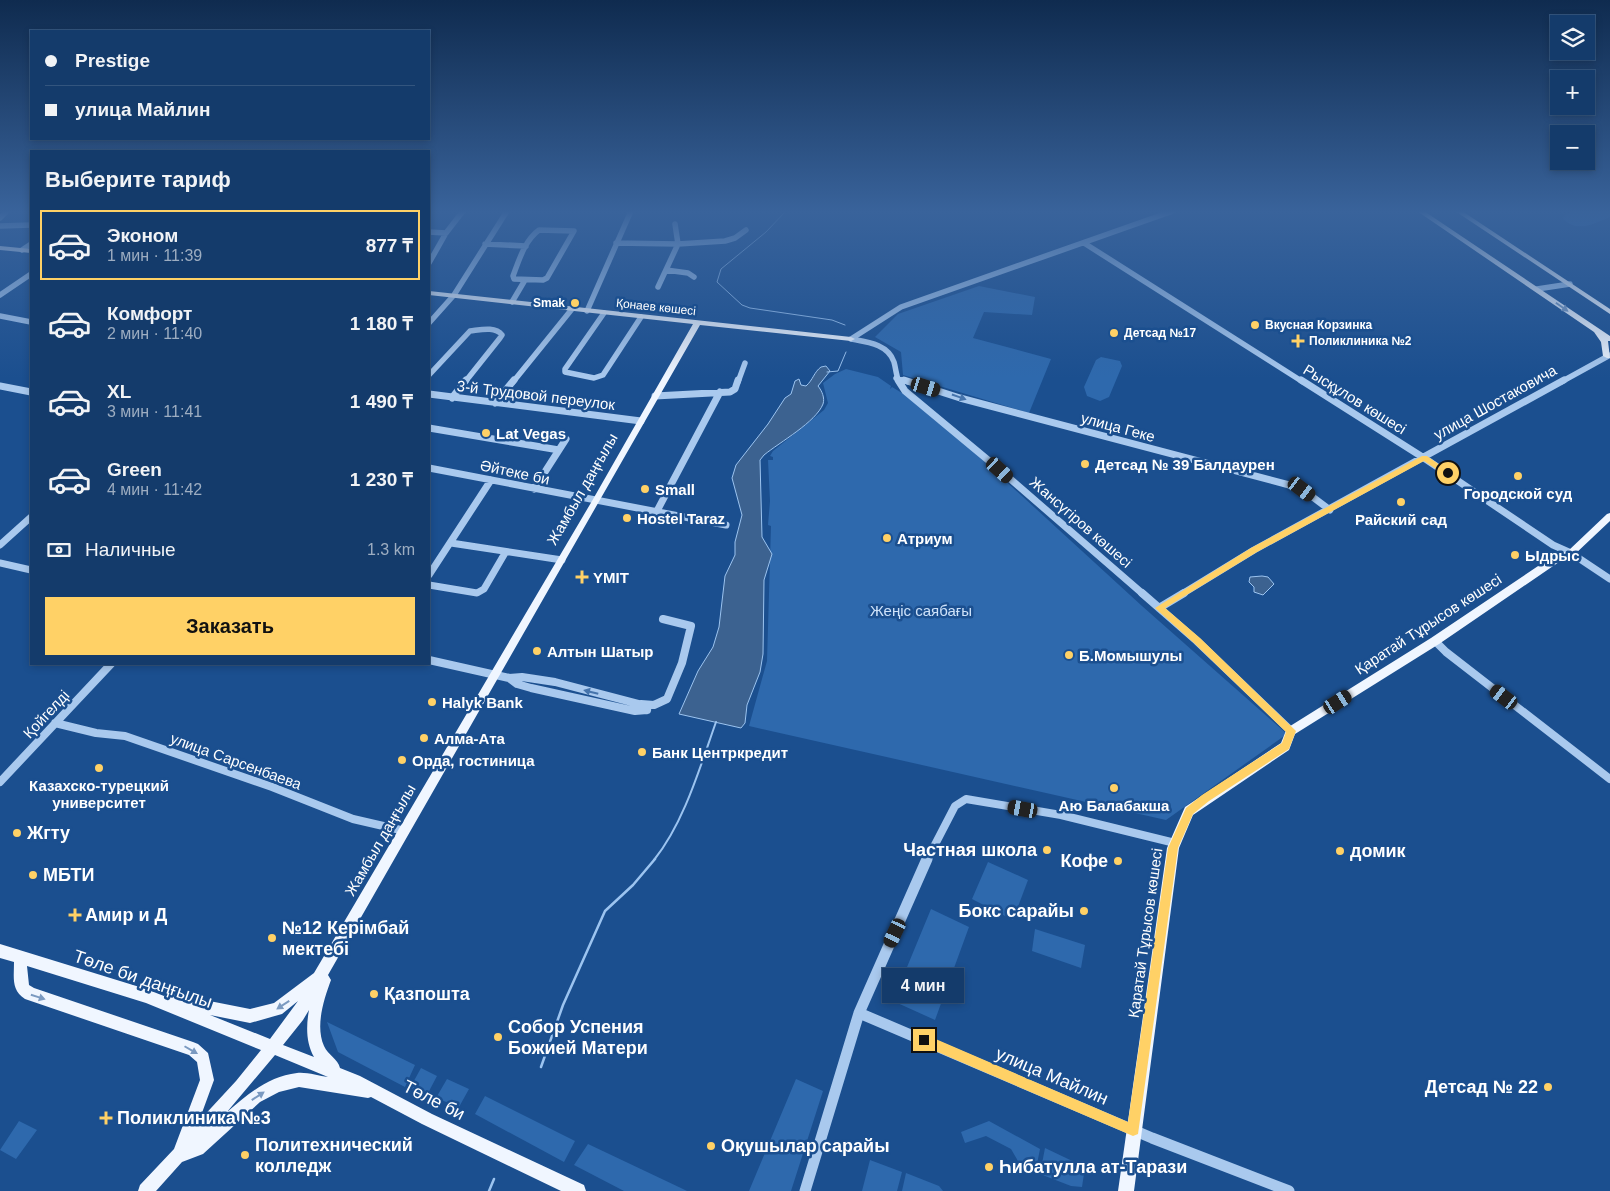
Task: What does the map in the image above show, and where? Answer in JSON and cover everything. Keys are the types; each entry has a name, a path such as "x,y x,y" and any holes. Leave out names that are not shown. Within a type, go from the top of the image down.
{"main road":[{"path":"1503,267 1610,339"},
{"path":"1543,267 1610,312"},
{"name":"Қонаев көшесі","path":"430,293 851,339"},
{"name":"Жамбыл даңғылы","path":"146,1191 272,1048 298,1015 697,323"},
{"path":"1596,330 1605,342 1609,356"},
{"name":"Қаратай Тұрысов көшесі","path":"1126,1191 1133,1130 1175,843 1189,811 1285,746 1291,731 1435,641 1556,559 1571,553 1610,516"},
{"name":"Төле би даңғылы","path":"0,951 146,996 272,1048"},
{"path":"20,958 22,990 193,1048 203,1058 206,1080 202,1097 178,1156"},
{"path":"146,996 250,1016 264,1014 277,1009 312,983 331,960"},
{"path":"331,960 321,989 314,1020 315,1044 324,1062 355,1081"},
{"name":"Төле би","path":"272,1048 355,1081 427,1119 578,1191"},
{"path":"178,1156 198,1149 255,1097 277,1084 299,1080 376,1092"}],"street":[{"path":"430,322 454,295 471,267"},
{"path":"517,267 512,278 525,280 543,280 547,278 554,267"},
{"path":"587,311 606,267"},
{"path":"658,287 668,267"},
{"path":"851,339 871,329 883,318 901,307 1017,267"},
{"name":"Рысқұлов көшесі","path":"1121,267 1424,458 1553,545 1571,553 1610,579"},
{"path":"666,270 688,273 694,277"},
{"path":"0,295 30,275"},
{"path":"512,302 525,280"},
{"path":"1537,289 1570,284"},
{"path":"495,403 572,309"},
{"path":"604,313 565,369 564,372 567,374 594,378 603,375 641,317"},
{"path":"0,316 30,322"},
{"path":"430,374 470,330 490,329 500,332 502,335 500,338 452,398"},
{"path":"851,339 876,345 887,351 892,356 896,378"},
{"name":"улица Шостаковича","path":"1159,608 1254,550 1609,356"},
{"path":"655,396 730,392 735,388 745,364"},
{"name":"улица Геке","path":"896,378 960,398 1293,486 1302,489 1330,510"},
{"name":"Жансүгіров көшесі","path":"896,378 905,391 993,464 1197,641 1291,731"},
{"path":"2,387 30,392"},
{"path":"657,511 720,392"},
{"name":"3-й Трудовой переулок","path":"430,394 641,421"},
{"path":"430,428 559,450"},
{"path":"534,489 566,439"},
{"name":"Әйтеке би","path":"430,468 726,525"},
{"path":"430,574 452,543 491,480"},
{"path":"0,544 30,518"},
{"path":"452,543 505,553 562,560"},
{"path":"430,585 477,593 484,589 505,553"},
{"path":"0,563 30,570"},
{"path":"430,660 509,678 517,684 531,688 635,711 647,710 639,704 654,705 668,699 680,670 689,640 691,626 663,619"},
{"path":"1435,641 1446,652 1610,779"},
{"name":"Қойгелді","path":"0,782 110,665"},
{"name":"улица Сарсенбаева","path":"55,723 96,733 125,736 272,787 353,819 405,832"},
{"path":"805,1191 858,1012 933,846 955,806 966,799 1061,815 1175,843"},
{"name":"улица Майлин","path":"858,1012 1133,1130 1289,1191"}],"green space":[{"path":"979,286 1035,297 1032,315 984,312 973,338 1051,359 1029,413 903,375 901,352 875,337 898,314"},
{"path":"1101,357 1120,361 1122,366 1109,397 1100,401 1087,396 1084,387 1096,360"},
{"name":"Жеңіс саябағы","path":"846,369 878,377 891,386 890,389 892,387 907,396 938,423 939,420 1142,606 1287,734 1166,820 749,726 767,661 771,526 768,525 770,501 768,460 773,460 773,457 770,456 773,451 824,410 828,403 823,383"},
{"path":"988,862 1028,880 1013,920 972,899"},
{"path":"931,909 969,927 935,1020 893,1001"},
{"path":"1035,929 1085,945 1081,968 1032,951"},
{"path":"327,1022 415,1065 405,1087 338,1052"},
{"path":"421,1068 437,1076 427,1095 410,1088"},
{"path":"447,1079 469,1089 459,1107 436,1098"},
{"name":"Оқушылар сарайы","path":"796,1079 823,1091 791,1191 749,1191"},
{"path":"485,1096 575,1141 564,1162 475,1114"},
{"path":"19,1121 37,1130 16,1159 0,1150"},
{"path":"989,1121 1040,1149 1035,1174 1022,1168 1011,1149 986,1136 965,1143 961,1132"},
{"path":"588,1144 687,1191 624,1191 574,1165"},
{"path":"1045,1148 1085,1167 1082,1187 1071,1186 1040,1174"},
{"path":"870,1160 902,1172 897,1191 862,1191"},
{"path":"906,1173 939,1186 943,1191 902,1191"}],"shaded area":[{"path":"826,366 830,371 818,386 824,399 819,411 805,425 760,460 762,537 772,554 764,580 763,654 760,672 747,705 745,723 741,728 679,714 698,671 713,647 719,627 725,576 735,555 735,542 742,515 732,478 736,465 768,424 785,398 791,394 795,381 799,379 801,385 806,386 821,367"},
{"path":"1250,577 1268,577 1274,584 1263,595 1254,592 1254,587 1249,582"}],"waterway":[{"path":"724,267 721,269 717,282 742,305 750,308 832,320 845,325"},
{"path":"827,372 838,371 846,352"},
{"path":"654,860 665,845 683,812 716,722"},
{"path":"541,1067 563,1005 605,911 633,885 655,859"},
{"path":"489,1191 494,1179"}],"place":[{"name":"Smak","path":"575,303"},
{"name":"Вкусная Корзинка","path":"1255,325"},
{"name":"Детсад №17","path":"1114,333"},
{"name":"Поликлиника №2","path":"1298,341"},
{"name":"Lat Vegas","path":"486,433"},
{"name":"Детсад № 39 Балдаурен","path":"1085,464"},
{"name":"Городской суд","path":"1518,476"},
{"name":"Small","path":"645,489"},
{"name":"Райский сад","path":"1401,502"},
{"name":"Hostel Taraz","path":"627,518"},
{"name":"Атриум","path":"887,538"},
{"name":"Ыдрыс","path":"1515,555"},
{"name":"YMIT","path":"582,577"},
{"name":"Алтын Шатыр","path":"537,651"},
{"name":"Б.Момышулы","path":"1069,655"},
{"name":"Halyk Bank","path":"432,702"},
{"name":"Алма-Ата","path":"424,738"},
{"name":"Банк Центркредит","path":"642,752"},
{"name":"Орда, гостиница","path":"402,760"},
{"name":"Казахско-турецкий университет","path":"99,768"},
{"name":"Аю Балабакша","path":"1114,788"},
{"name":"Жгту","path":"17,833"},
{"name":"Частная школа","path":"1047,850"},
{"name":"домик","path":"1340,851"},
{"name":"Кофе","path":"1118,861"},
{"name":"МБТИ","path":"33,875"},
{"name":"Бокс сарайы","path":"1084,911"},
{"name":"Амир и Д","path":"75,915"},
{"name":"№12 Керімбай мектебі","path":"272,938"},
{"name":"Қазпошта","path":"374,994"},
{"name":"Собор Успения Божией Матери","path":"498,1037"},
{"name":"Детсад № 22","path":"1548,1087"},
{"name":"Поликлиника №3","path":"106,1118"},
{"name":"Оқушылар сарайы","path":"711,1146"},
{"name":"Политехнический колледж","path":"245,1155"},
{"name":"Һибатулла ат-Тарази","path":"989,1167"}],"route":[{"path":"924,1040 1133,1130 1173,848 1180,834 1180,828 1189,811 1285,746 1291,731 1197,641 1159,608 1254,550 1413,463 1424,458 1448,473"}]}
